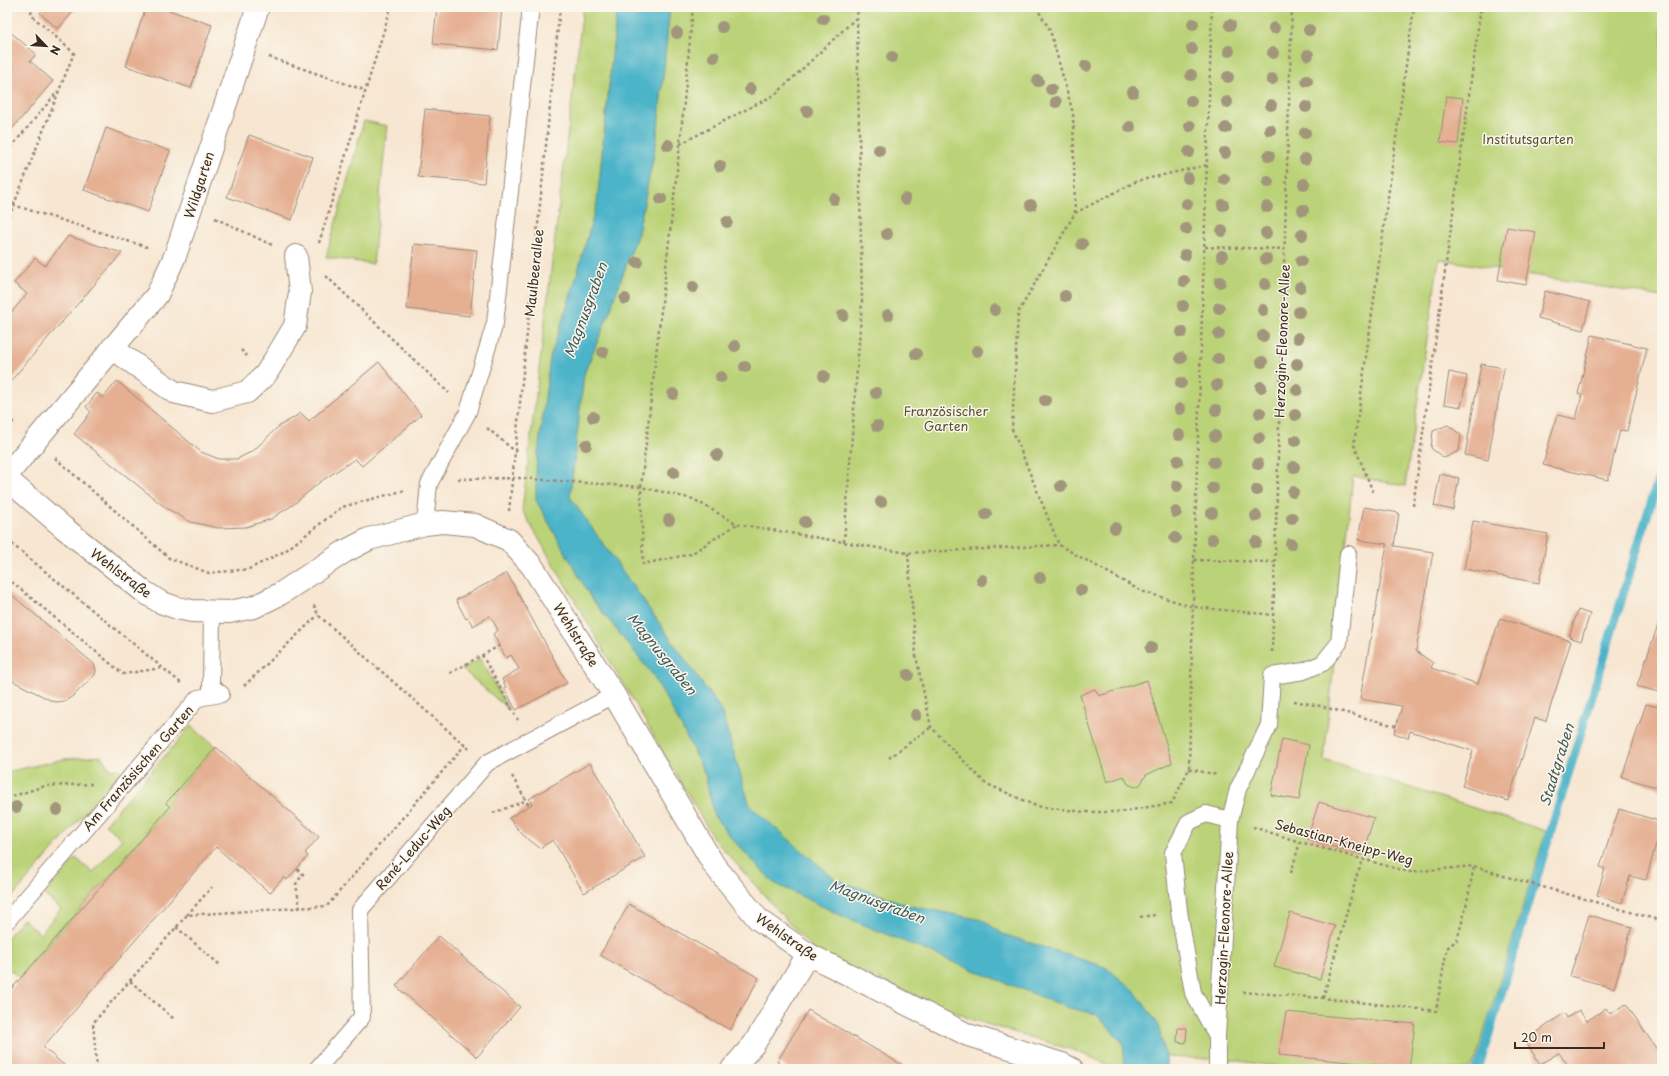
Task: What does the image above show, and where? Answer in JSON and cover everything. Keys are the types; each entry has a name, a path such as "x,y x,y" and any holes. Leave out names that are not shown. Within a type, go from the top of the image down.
{"street":[{"name":"Wildgarten","path":"7,475 157,295 176,256 258,7"},
{"path":"112,348 174,392 212,401 247,392 266,374 295,326 304,260"},
{"name":"Wehlstraße","path":"7,479 70,533 143,591 160,602 177,608 212,613 229,612 254,607 280,594 302,578 344,552 369,540 425,524 443,522 475,525 509,540 532,566 614,695 714,865 758,919 808,954 968,1035 1062,1064 1072,1069"},
{"path":"732,1069 754,1044 808,954"}],"lane":[{"path":"425,524 429,484 468,412 496,323 531,7"},
{"path":"1272,676 1304,671 1323,663 1339,643 1348,554"},
{"path":"212,613 211,686 221,694"},
{"name":"Herzogin-Eleonore-Allee","path":"1217,1069 1217,1036 1221,990 1230,820 1238,789 1269,725 1272,697 1272,676"},
{"name":"Am Französischen Garten","path":"7,921 198,698 221,694"},
{"name":"René-Leduc-Weg","path":"317,1069 362,1017 360,910 494,759 525,738 614,695"},
{"name":"Herzogin-Eleonore-Allee","path":"1217,1036 1193,993 1179,910 1173,853 1190,822 1206,814 1230,820"}],"path":[{"path":"7,222 74,53 31,15 32,7"},
{"path":"304,260 364,90 391,7"},
{"name":"Maulbeerallee","path":"509,540 509,504 516,452 560,7"},
{"path":"693,7 680,144 641,487 643,564 691,554 737,524"},
{"path":"844,542 862,302 858,7"},
{"path":"1036,7 1050,30 1073,113 1075,213 1018,313 1012,430 1059,545"},
{"path":"908,554 916,656 931,727 985,783 1036,806 1084,812 1120,812 1172,803 1190,769 1194,560 1212,7"},
{"name":"Herzogin-Eleonore-Allee","path":"1272,676 1274,562 1292,7"},
{"path":"1373,492 1354,445 1414,7"},
{"path":"1413,506 1481,7"},
{"path":"680,144 776,94 857,17"},
{"path":"244,48 364,90"},
{"path":"7,152 60,90"},
{"path":"1075,213 1137,181 1207,165"},
{"path":"7,203 176,256"},
{"path":"191,207 304,260 468,412 516,452"},
{"path":"1205,246 1285,249"},
{"path":"7,418 169,558 209,573 249,569"},
{"path":"7,425 10,420"},
{"path":"519,478 641,487 693,499 737,524 908,554 1059,545 1141,591 1194,607 1273,615"},
{"path":"7,540 198,698"},
{"path":"1194,560 1274,562"},
{"path":"7,578 123,674 162,668"},
{"path":"302,578 318,615 465,745 494,759 529,806"},
{"path":"221,694 246,686 318,615"},
{"path":"450,673 499,646"},
{"path":"482,655 525,738"},
{"path":"1272,697 1320,706 1396,726"},
{"path":"888,758 931,727"},
{"path":"187,915 327,906 465,745"},
{"path":"1190,769 1217,774 1238,789"},
{"path":"7,798 45,786 88,784 122,788"},
{"path":"493,813 525,801"},
{"name":"Sebastian-Kneipp-Weg","path":"1230,820 1300,842 1409,872 1474,866 1662,921"},
{"path":"1291,873 1300,842"},
{"path":"1323,998 1357,875 1363,860"},
{"path":"1221,990 1323,998 1436,1011 1447,948 1457,940 1466,907 1474,866"},
{"path":"297,869 304,874 296,884 300,908"},
{"path":"97,1069 93,1023 212,887"},
{"path":"176,928 220,966"},
{"path":"130,981 174,1019"}],"green space":[{"name":"Französischer Garten","path":"583,7 1662,7 1662,297 1439,259 1405,486 1353,476 1324,760 1546,831 1475,1061 1469,1069 1293,1069 1233,1060 1166,1057 1151,1069 1119,1069 1073,1050 973,1020 815,952 714,839 522,510"},
{"path":"364,121 387,126 373,264 326,257"},
{"path":"481,659 508,709 462,669"},
{"path":"191,726 216,747 166,803 170,807 20,978 7,967 7,938 23,919 40,934 61,909 44,895 76,858 93,873 122,839 105,824"},
{"path":"101,756 109,768 122,770 7,903 7,772 64,759"}],"water":[{"name":"Magnusgraben","path":"617,7 670,7 657,139 638,233 606,321 584,374 570,497 721,710 750,806 835,879 911,906 983,920 1003,934 1105,967 1134,990 1158,1024 1168,1069 1125,1069 1123,1043 1096,1014 1069,1008 953,962 840,915 774,883 733,840 714,816 705,774 680,724 652,674 591,598 536,500 536,469 550,358 573,288 597,203"}],"building":[{"path":"45,7 77,7 58,29 40,13"},
{"path":"146,7 160,7 212,25 191,88 126,66"},
{"path":"437,7 502,7 498,50 433,44"},
{"path":"9,31 36,54 30,61 53,81 7,135 7,33"},
{"path":"1446,96 1463,98 1458,144 1440,142"},
{"path":"425,109 490,116 484,183 418,177"},
{"path":"106,128 170,151 148,212 84,190"},
{"path":"249,135 313,157 292,220 227,197"},
{"path":"1507,227 1536,232 1526,285 1498,280"},
{"path":"68,236 122,253 7,385 7,310 11,313 27,294 14,283 35,258 45,266"},
{"path":"414,244 477,250 470,316 407,309"},
{"path":"1545,291 1590,302 1583,330 1538,318"},
{"path":"1592,335 1647,348 1627,431 1620,430 1608,480 1543,465 1557,415 1576,419 1582,395 1578,394"},
{"path":"379,362 421,415 362,466 355,459 320,482 294,504 271,519 246,527 218,528 191,522 166,508 74,434 91,412 86,407 97,393 103,398 117,381 201,452 219,459 237,459 253,451 278,427 301,413 309,421"},
{"path":"1481,364 1504,368 1488,460 1465,455"},
{"path":"1449,372 1467,376 1461,407 1444,404"},
{"path":"1448,425 1461,435 1459,451 1444,458 1431,448 1433,431"},
{"path":"1440,474 1459,478 1453,510 1434,506"},
{"path":"1364,507 1399,513 1394,546 1433,552 1416,651 1433,663 1431,668 1478,684 1500,618 1571,641 1546,721 1535,718 1508,801 1462,786 1473,751 1410,731 1408,738 1394,733 1402,706 1360,699 1387,544 1358,540"},
{"path":"1473,521 1548,534 1539,583 1464,569"},
{"path":"507,573 567,683 516,710 504,688 506,687 502,679 519,669 511,655 506,658 493,634 498,630 490,616 473,626 468,618 466,619 456,600"},
{"path":"7,591 94,664 96,670 95,675 73,696 65,701 55,702 7,678"},
{"path":"1578,610 1590,614 1581,641 1569,637"},
{"path":"1659,622 1662,623 1662,693 1637,686"},
{"path":"1147,680 1172,763 1146,775 1140,785 1135,787 1128,784 1124,776 1107,782 1080,695 1095,689 1099,696"},
{"path":"1646,704 1662,708 1662,789 1622,777"},
{"path":"1282,739 1309,745 1299,800 1271,795"},
{"path":"216,747 319,837 305,853 308,856 287,880 284,877 270,893 216,847 43,1047 65,1066 62,1069 7,1069 7,994 170,807 166,803"},
{"path":"590,763 645,857 584,893 553,840 540,848 523,835 509,818 532,804 529,799"},
{"path":"1319,802 1374,818 1362,855 1307,839"},
{"path":"1619,809 1662,822 1646,880 1630,876 1622,903 1597,895 1605,869 1600,867"},
{"path":"629,904 759,978 730,1030 600,955"},
{"path":"1290,913 1335,926 1320,979 1274,967"},
{"path":"1589,915 1632,927 1614,988 1570,976"},
{"path":"439,936 520,1007 477,1057 396,986"},
{"path":"1626,1004 1662,1057 1662,1069 1571,1069 1559,1053 1540,1064 1525,1041 1564,1013 1567,1018 1579,1010 1587,1021 1606,1008 1610,1014"},
{"path":"808,1010 909,1069 789,1069 777,1062"},
{"path":"1286,1012 1415,1024 1409,1068 1279,1055"},
{"path":"1178,1028 1187,1028 1186,1043 1177,1042"}],"waterway":[{"name":"Stadtgraben","path":"1476,1069 1480,1063 1662,467"}],"park label":[{"name":"Institutsgarten","path":"1528,139"}]}
